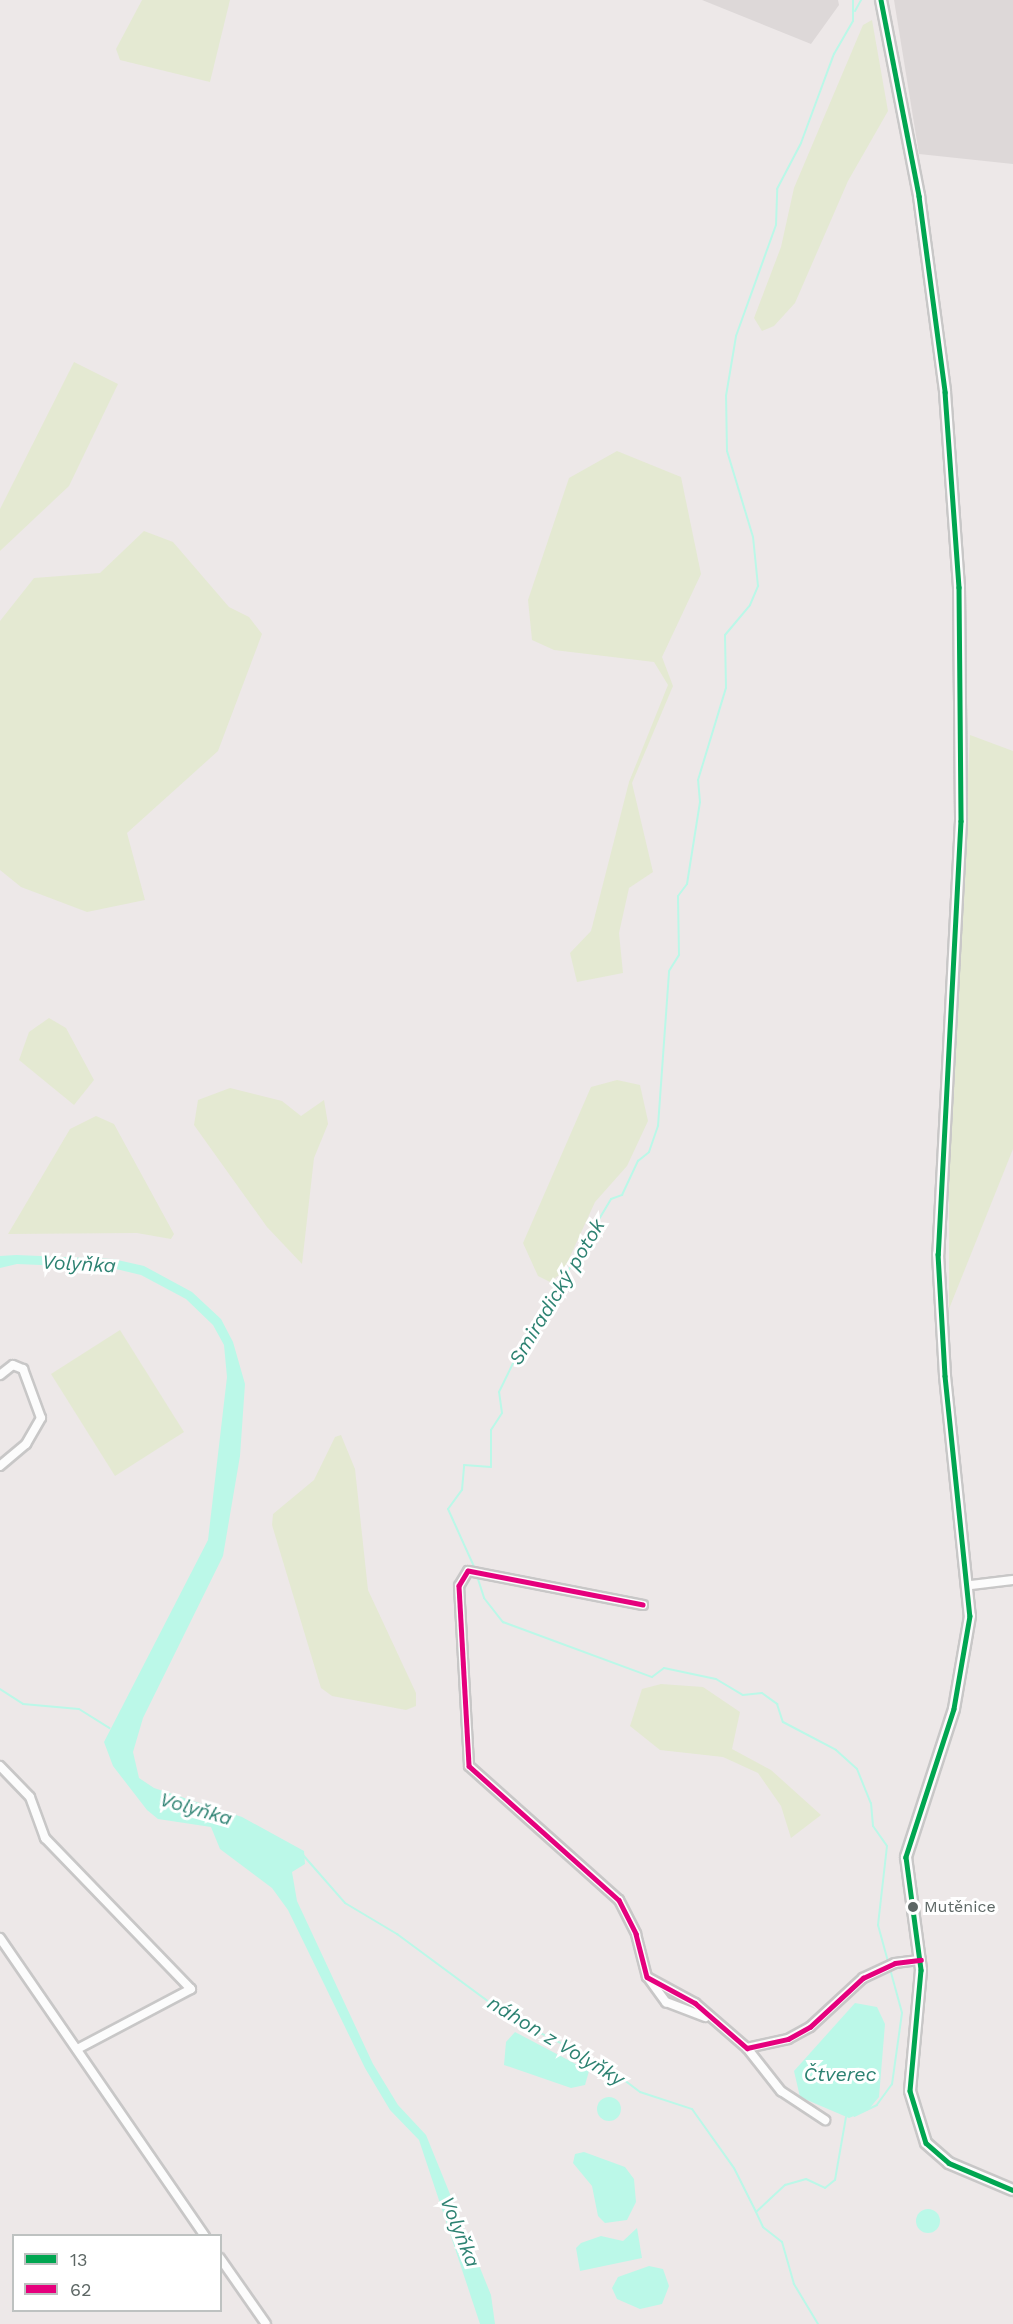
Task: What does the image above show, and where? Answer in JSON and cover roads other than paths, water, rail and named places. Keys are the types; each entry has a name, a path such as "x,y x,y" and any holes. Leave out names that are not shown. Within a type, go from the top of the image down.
{"street":[{"path":"880,0 919,196 941,358 959,587 961,821 938,1254 945,1376 971,1586 962,1679 906,1857 921,1960 910,2091 915,2117 926,2143 949,2163 1013,2190"},
{"path":"0,1375 13,1365 23,1369 41,1418 26,1444 0,1466"},
{"path":"643,1605 468,1571 459,1586 469,1766 619,1900 636,1934 647,1977 666,2001 705,2017 747,2048 781,2091 825,2120"},
{"path":"971,1586 1013,1580"},
{"path":"0,1766 30,1797 45,1838 191,1989 77,2049"},
{"path":"0,1938 204,2234"},
{"path":"747,2048 810,2027 863,1978 884,1967 921,1960"},
{"path":"647,1977 695,2003 705,2017"},
{"path":"222,2261 266,2324"}],"water":[{"name":"Volyňka","path":"0,1256 113,1259 144,1266 192,1292 221,1319 233,1342 245,1384 240,1456 223,1556 143,1718 133,1752 139,1778 154,1788 242,1817 304,1851 305,1864 292,1872 297,1901 373,2064 398,2105 426,2135 491,2295 495,2324 480,2324 419,2140 390,2110 365,2068 288,1910 272,1888 220,1849 211,1827 158,1819 147,1810 113,1766 104,1742 208,1540 227,1377 224,1345 213,1325 186,1299 141,1275 112,1268 17,1264 0,1268"},
{"name":"Čtverec","path":"855,2003 877,2007 885,2024 879,2097 868,2110 849,2118 800,2097 794,2071"},
{"path":"515,2032 589,2071 585,2085 571,2088 504,2065 506,2042"},
{"path":"609,2097 618,2100 621,2109 618,2118 609,2121 600,2118 597,2109 600,2100"},
{"path":"584,2152 625,2167 634,2179 636,2202 627,2220 605,2223 598,2216 592,2186 573,2163 575,2154"},
{"path":"928,2209 933,2210 939,2216 939,2226 933,2232 928,2233 923,2232 917,2226 916,2221 917,2216 923,2210"},
{"path":"637,2228 642,2258 580,2271 576,2248 581,2243 601,2236 623,2241"},
{"path":"649,2266 663,2269 669,2286 662,2304 640,2309 617,2299 612,2288 618,2277"}],"waterway":[{"name":"Smiradický potok","path":"476,1571 448,1509 462,1490 464,1465 491,1467 491,1430 502,1413 499,1392 513,1363 611,1199 622,1195 638,1161 649,1152 658,1126 669,971 679,955 678,896 687,884 700,802 698,780 726,688 725,635 750,605 758,586 753,537 727,451 726,396 736,336 776,225 777,189 801,143 834,54 853,21 853,0"},
{"path":"855,11 861,0"},
{"name":"Smiradický potok","path":"477,1576 484,1598 503,1622 652,1677 664,1668 716,1679 743,1695 762,1693 777,1704 783,1722 836,1750 857,1769 871,1803 873,1826 887,1846 878,1925 902,2013 892,2084 877,2105 854,2116"},
{"path":"0,1689 23,1704 79,1709 110,1728"},
{"name":"náhon z Volyňky","path":"303,1855 345,1903 397,1934 512,2019 603,2064 640,2092 692,2109 734,2168 756,2212"},
{"name":"Smiradický potok","path":"818,2324 794,2284 782,2242 763,2227 756,2212 785,2185 806,2179 825,2188 835,2180 846,2117"}],"place":[{"name":"Mutěnice","path":"913,1907"}]}
